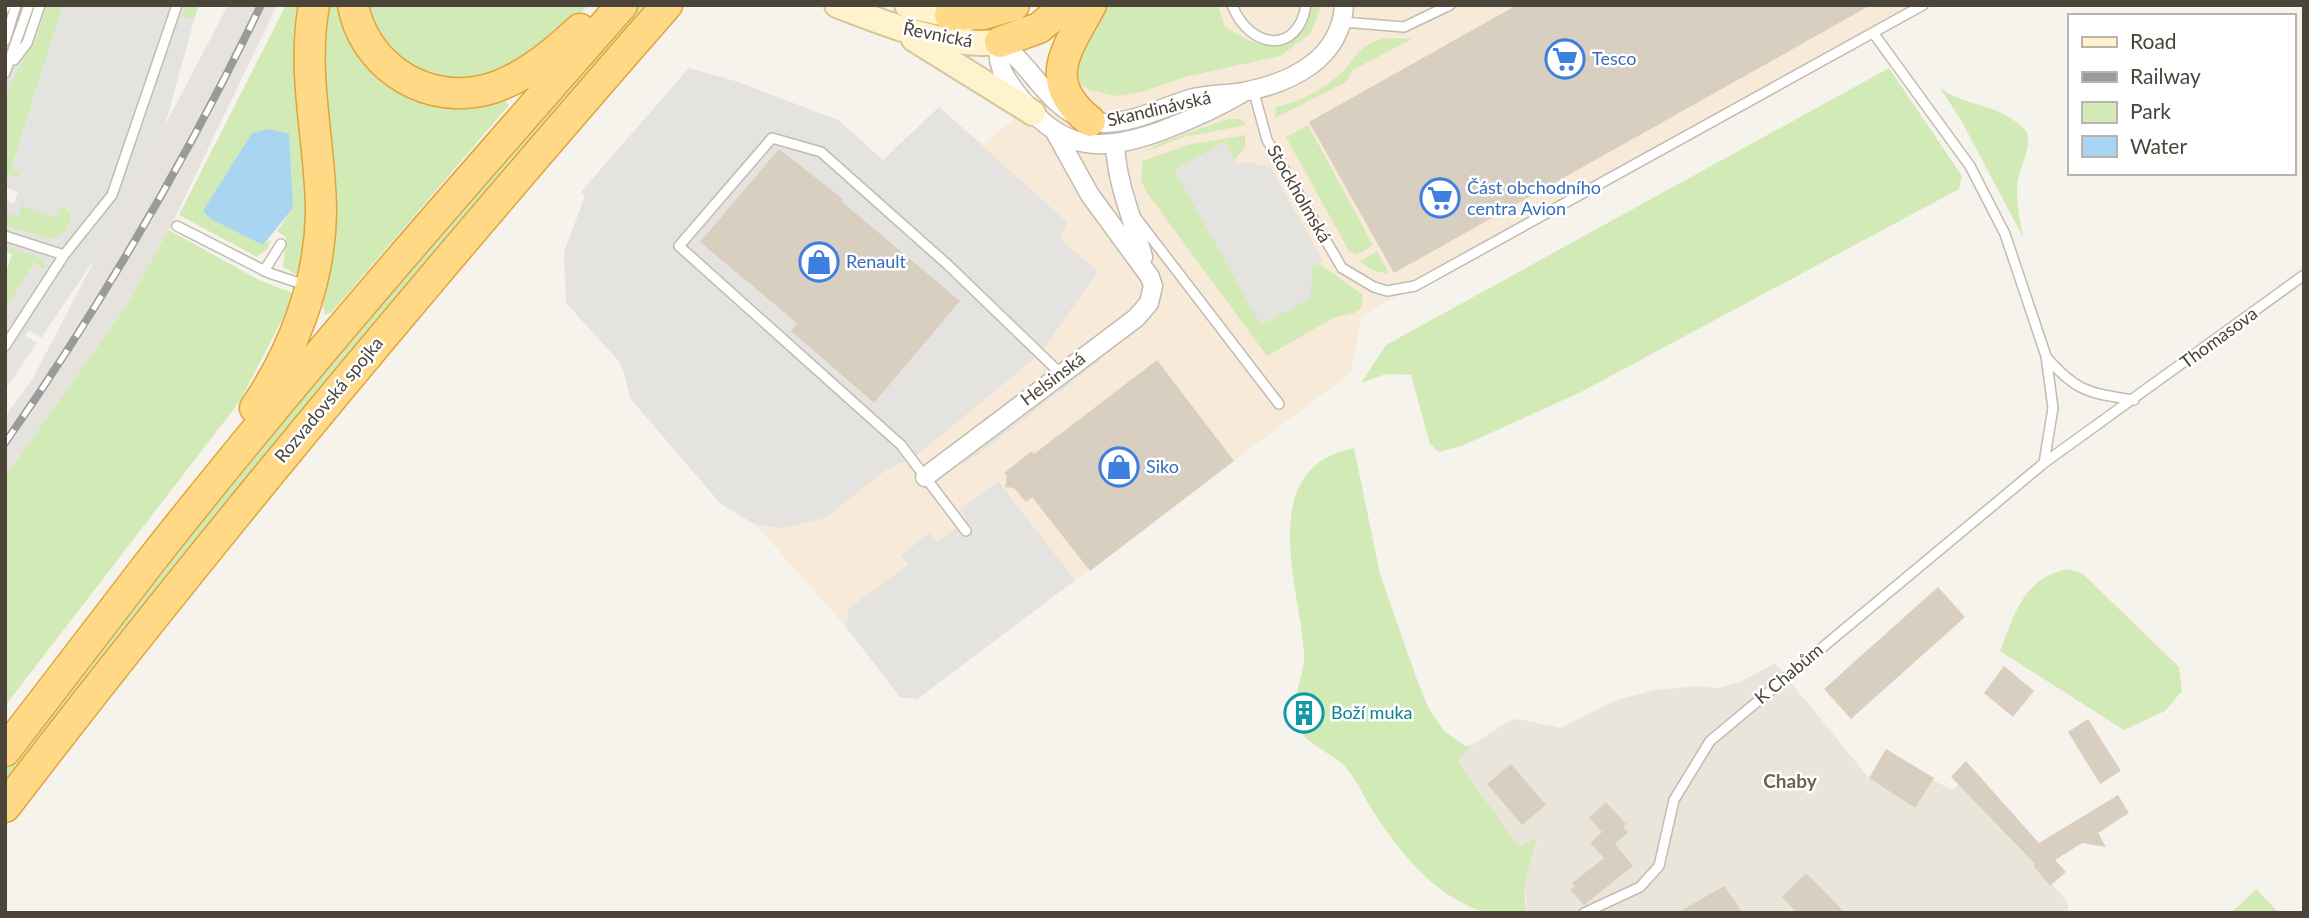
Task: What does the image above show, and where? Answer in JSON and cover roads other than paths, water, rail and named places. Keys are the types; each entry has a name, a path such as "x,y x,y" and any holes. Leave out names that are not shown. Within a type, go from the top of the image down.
{"highway":[{"path":"150,562 281,367 302,317 310,287 321,215 309,76 308,43 314,5"},
{"path":"353,5 365,42 387,67 420,86 460,93 499,85 527,70 562,45 606,5"},
{"name":"Rozvadovská spojka","path":"5,751 150,562 421,234 622,5"},
{"name":"Rozvadovská spojka","path":"5,807 176,586 308,424 447,258 667,5"},
{"path":"950,15 983,14 1016,5"},
{"path":"1000,42 1016,5"},
{"path":"1000,42 1039,28 1067,5"},
{"path":"1090,121 1069,97 1063,82 1061,62 1091,5"}],"main road":[{"name":"Řevnická","path":"837,5 889,25 967,43 1000,42"},
{"name":"Řevnická","path":"906,5 950,15 978,25 1000,42"},
{"path":"889,25 949,59 1041,120"}],"street":[{"name":"Skandinávská","path":"1000,42 1026,65 1058,104 1090,121 1115,122 1194,98 1249,91 1294,77 1309,68 1331,46 1344,14"},
{"name":"Skandinávská","path":"1000,42 998,58 1003,73 1041,120 1075,142 1115,145 1203,115 1249,91"},
{"name":"Helsinská","path":"1041,120 1065,147 1090,195 1145,267"},
{"name":"Helsinská","path":"925,477 1143,311 1149,303 1153,286 1119,183 1115,145"}],"lane":[{"path":"5,41 16,5"},
{"path":"7,70 29,5"},
{"path":"7,70 27,43 40,5"},
{"path":"1232,5 1242,27 1255,38 1265,40 1281,38 1295,31 1302,20 1306,5"},
{"path":"1923,5 1874,34 1970,166 2005,234 2046,356 2053,408 2044,463"},
{"path":"5,346 64,255 113,195 176,6"},
{"name":"Skandinávská","path":"1344,14 1404,27 1450,6"},
{"name":"Stockholmská","path":"1249,91 1267,140 1342,268 1367,284 1387,291 1415,286 1874,34"},
{"path":"966,531 901,445 679,246 772,138 821,152 947,265 1060,373"},
{"path":"1130,211 1279,404"},
{"path":"177,226 264,271 310,287"},
{"path":"5,236 64,255"},
{"path":"264,271 281,244"},
{"name":"Thomasova","path":"2044,463 2304,275"},
{"path":"2046,356 2063,376 2085,392 2134,400"},
{"name":"K Chabům","path":"1584,913 1640,887 1659,866 1674,800 1710,741 2044,463"}],"water":[{"path":"269,129 289,134 293,208 263,245 211,219 203,211 252,133"}],"railway":[{"path":"5,443 76,337 142,229 261,5"}],"place":[{"name":"Tesco","path":"1565,59"},
{"name":"Část obchodního centra Avion","path":"1440,198"},
{"name":"Renault","path":"819,262"},
{"name":"Siko","path":"1119,467"},
{"name":"Boží muka","path":"1304,713"}],"district":[{"name":"Chaby","path":"1790,781"}]}
